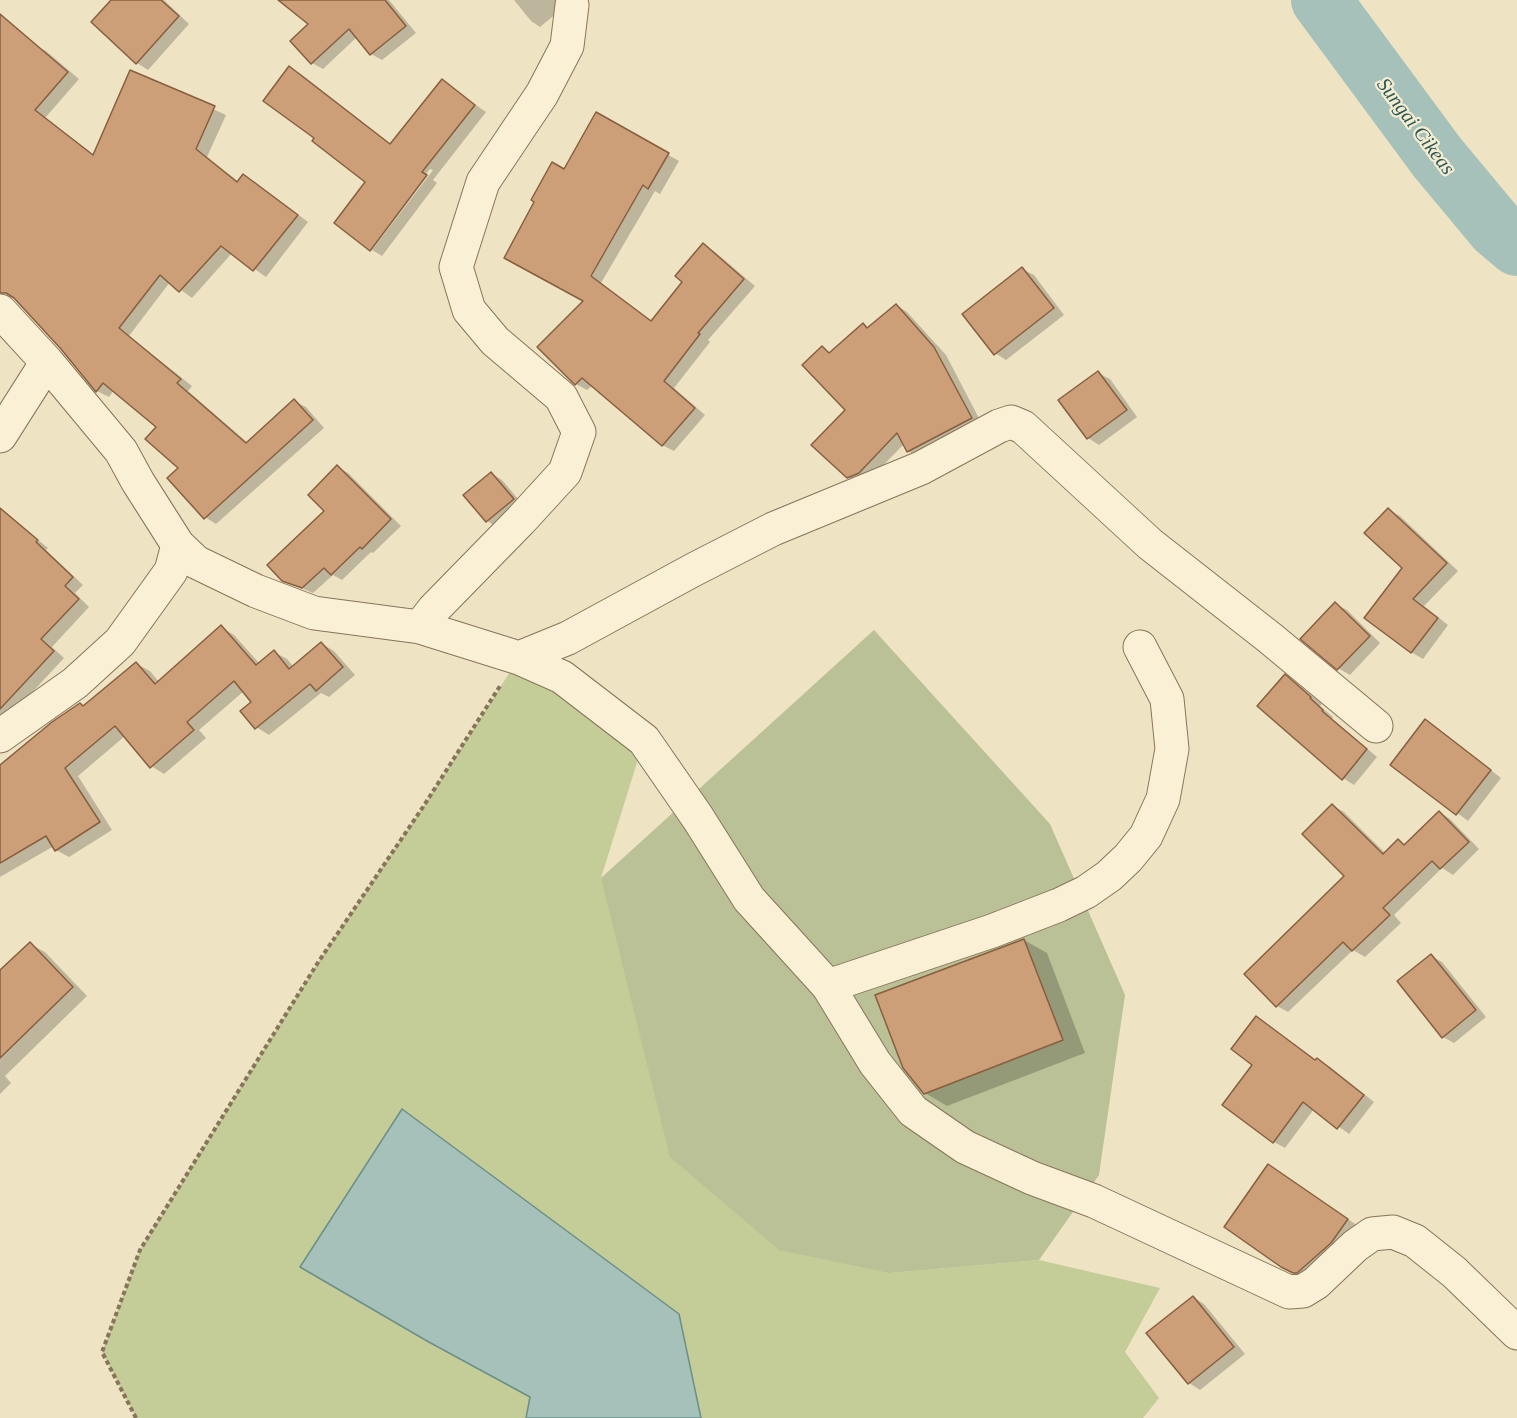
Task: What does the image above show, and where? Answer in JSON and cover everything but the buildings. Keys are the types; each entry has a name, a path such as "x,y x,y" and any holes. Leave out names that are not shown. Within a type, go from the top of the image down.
{"street":[{"path":"420,627 434,609 565,472 579,432 561,397 495,341 469,310 456,267 483,182 542,94 567,46 572,5"},
{"path":"0,311 47,362 122,451 138,482 178,545 196,561 256,591 314,613 420,627 519,658 562,677 644,740 698,818 748,899 828,986 875,1063 913,1111 965,1147 1032,1178 1094,1201 1289,1292 1303,1291 1316,1283 1355,1246 1372,1234 1393,1232 1415,1242 1454,1272 1517,1333"},
{"path":"0,436 47,362"},
{"path":"519,658 568,638 773,529 921,468 999,426 1011,422 1023,427 1150,543 1377,726"},
{"path":"0,736 75,683 120,642 171,571 178,545"},
{"path":"828,986 993,932 1059,905 1086,892 1109,876 1128,858 1146,836 1163,799 1172,749 1167,699 1140,647"}],"path":[{"path":"136,1418 102,1352 140,1251 317,964 423,807 519,658"}],"green space":[{"path":"874,630 1050,824 1125,995 1099,1175 1039,1260 890,1273 779,1250 670,1157 601,878"},
{"path":"519,658 644,740 601,878 890,1273 1039,1260 1160,1288 1125,1352 1159,1398 1143,1418 701,1418 679,1314 402,1110 301,1267 427,1341 530,1397 526,1418 136,1418 102,1352 140,1250 317,964 423,807"}],"water":[{"path":"402,1109 679,1314 701,1418 526,1418 530,1397 427,1341 300,1267"}],"waterway":[{"name":"Sungai Cikeas","path":"1321,0 1437,157 1497,229 1517,246"}]}
